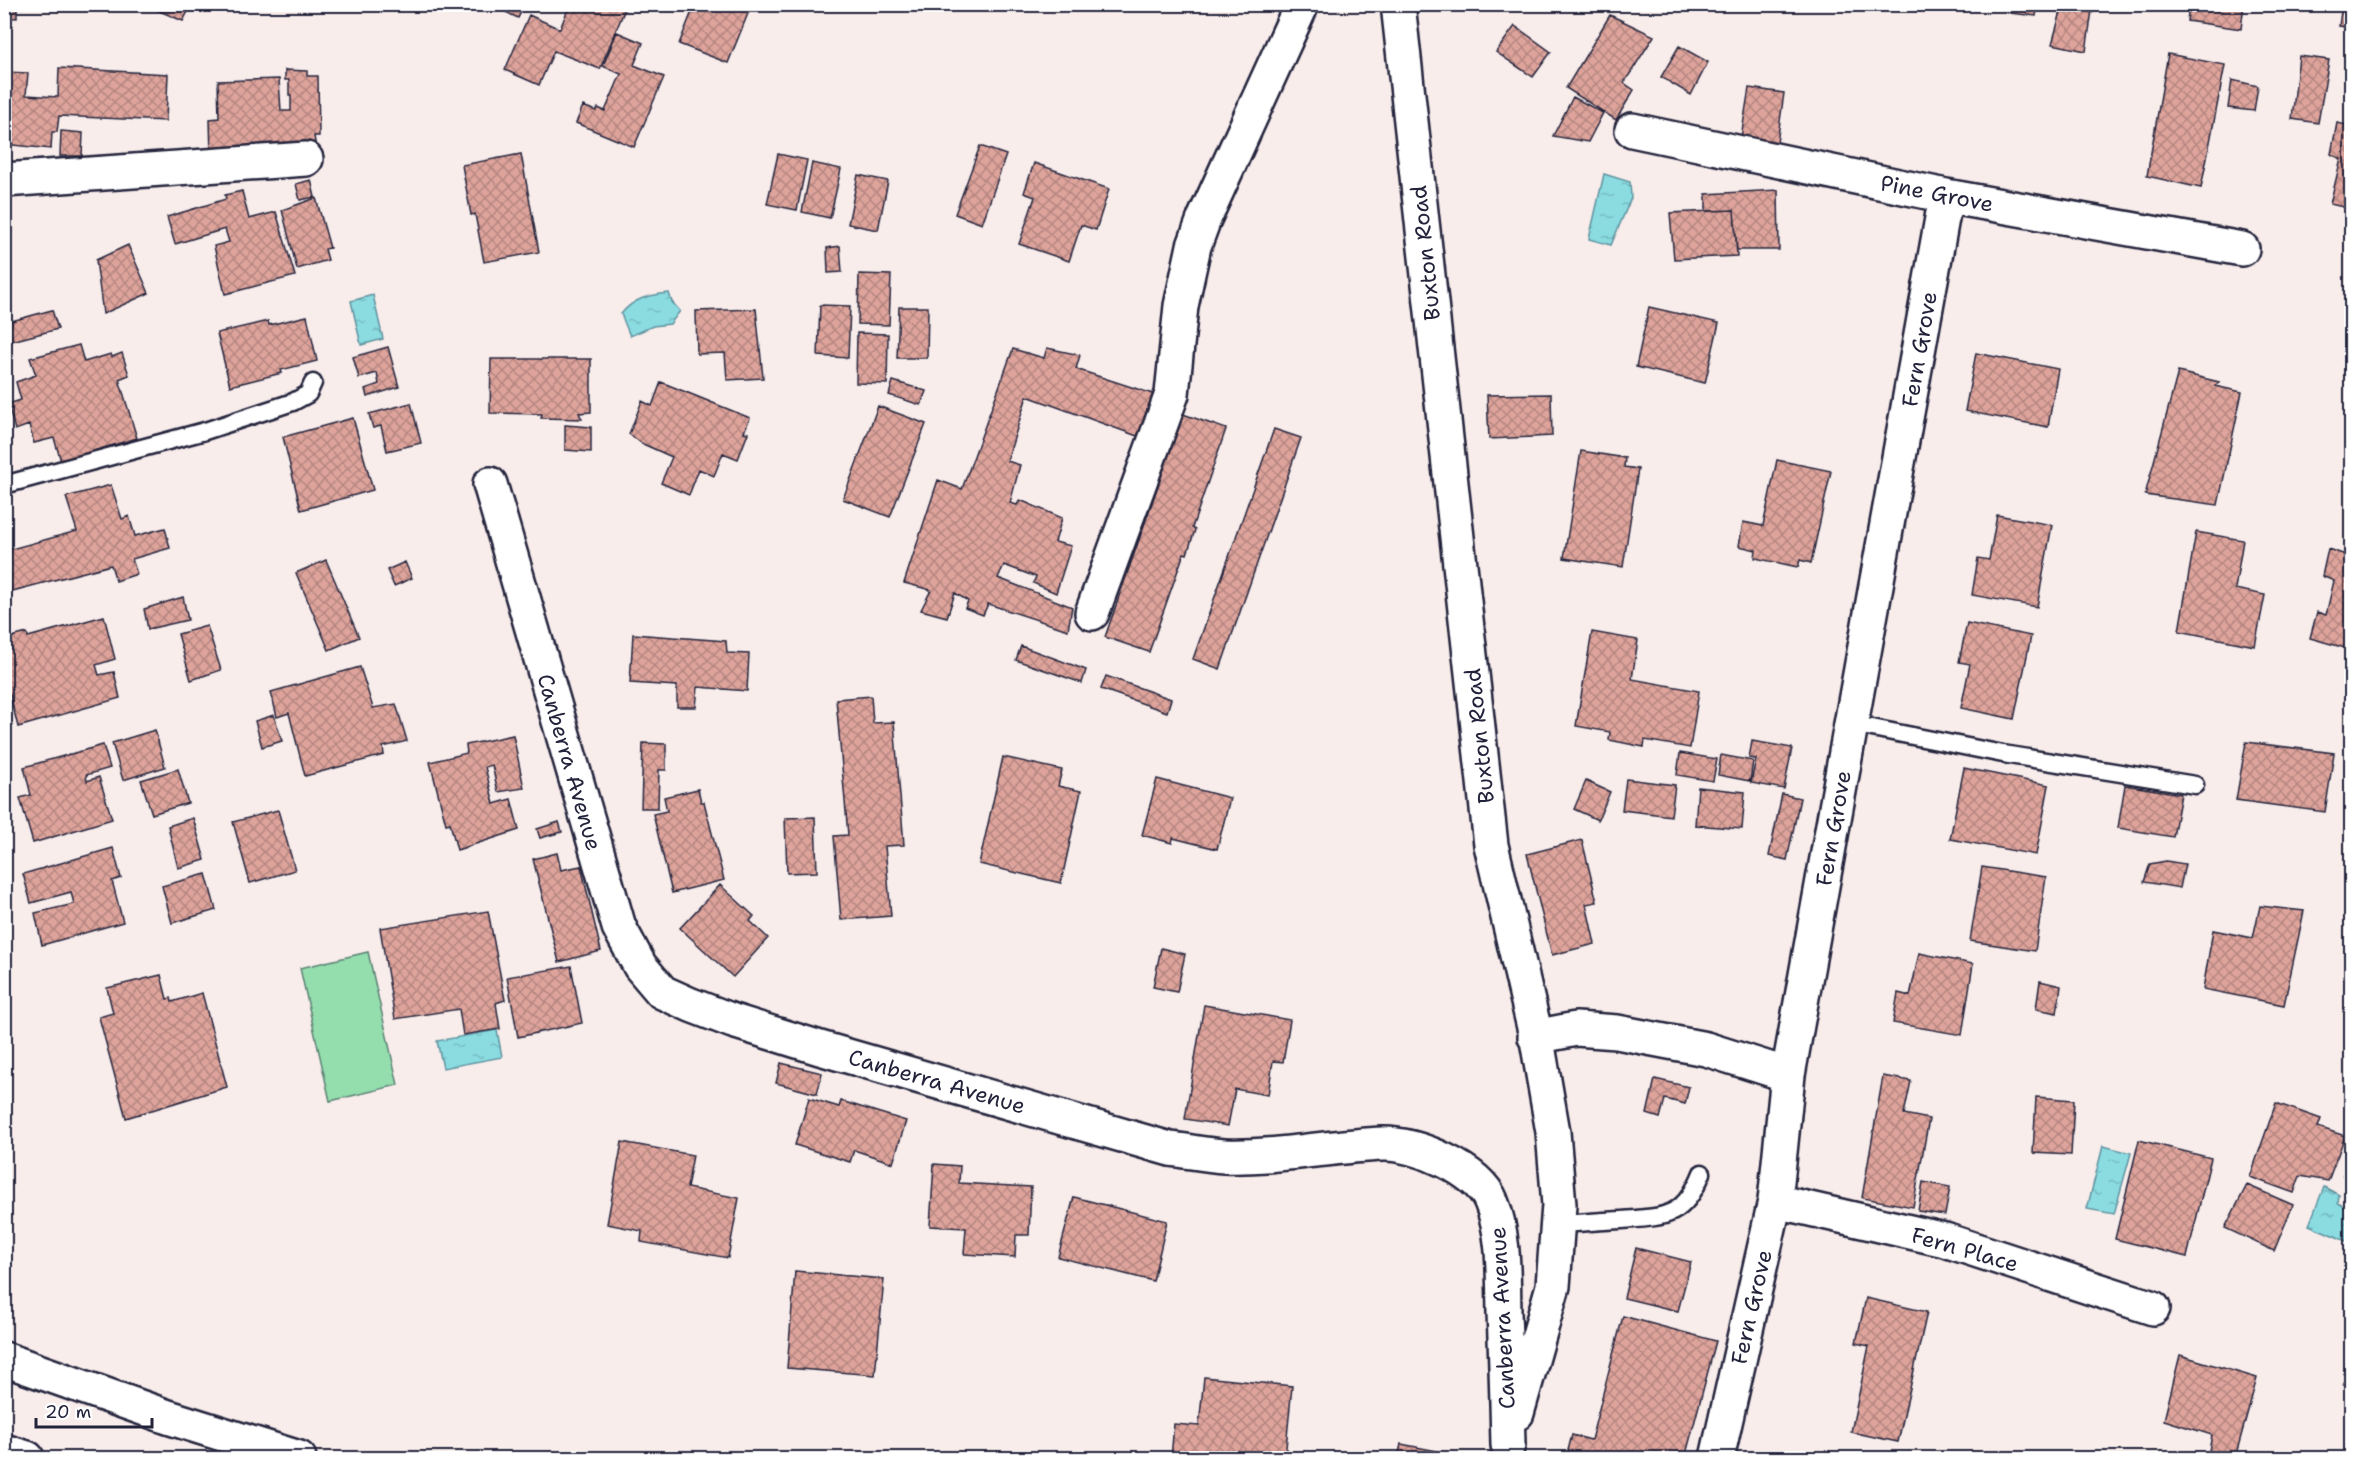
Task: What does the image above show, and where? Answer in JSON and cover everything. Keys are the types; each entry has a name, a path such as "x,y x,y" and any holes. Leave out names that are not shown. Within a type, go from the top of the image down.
{"street":[{"path":"1092,613 1172,394 1181,306 1194,246 1204,219 1302,4"},
{"name":"Buxton Road","path":"1390,8 1491,845 1535,1037 1553,1132 1559,1205 1553,1286 1507,1452"},
{"name":"Pine Grove","path":"1632,130 1946,196 2242,249"},
{"path":"4,180 306,159"},
{"name":"Fern Grove","path":"1717,1458 1775,1201 1788,1075 1946,196"},
{"name":"Canberra Avenue","path":"490,484 619,927 640,966 662,992 733,1021 820,1048 1170,1149 1225,1156 1291,1153 1384,1144 1411,1147 1438,1157 1473,1178 1490,1198 1499,1228 1503,1278 1507,1452"},
{"path":"1535,1037 1576,1029 1617,1032 1706,1048 1788,1075"},
{"name":"Fern Place","path":"1775,1201 1945,1240 2152,1308"},
{"path":"4,1359 168,1417 299,1458"},
{"path":"4,1451 27,1458"}],"lane":[{"path":"4,484 205,430 293,402 308,394 313,383"},
{"path":"1852,724 2003,754 2195,785"},
{"path":"1557,1224 1660,1218 1686,1203 1702,1173"}],"green space":[{"path":"368,952 398,1085 330,1101 300,968"}],"water":[{"path":"1604,174 1630,182 1631,198 1611,245 1589,239"},
{"path":"669,293 672,302 680,311 670,324 653,326 630,336 621,314 631,304 642,298"},
{"path":"373,295 383,339 361,345 351,301"},
{"path":"497,1030 502,1057 443,1068 437,1041"},
{"path":"2103,1146 2131,1153 2114,1214 2087,1209"},
{"path":"2324,1187 2339,1195 2338,1203 2351,1210 2351,1243 2309,1225"}],"building":[{"path":"4,4 17,4 17,18 4,17"},
{"path":"143,4 192,4 183,21"},
{"path":"489,4 525,4 518,18"},
{"path":"570,4 627,4 600,69 554,51 539,85 505,70 529,15 560,29"},
{"path":"695,4 749,4 746,10 749,11 728,63 679,44"},
{"path":"1945,4 1977,4 1976,10"},
{"path":"2012,4 2038,4 2036,16 2010,13"},
{"path":"2045,4 2093,4 2086,51 2052,44 2062,8"},
{"path":"2189,4 2244,4 2241,29 2187,21"},
{"path":"2342,4 2352,4 2352,28 2339,26"},
{"path":"1610,15 1654,36 1624,83 1634,90 1616,120 1566,88"},
{"path":"1515,26 1551,52 1533,77 1496,52"},
{"path":"617,32 643,43 634,65 664,77 634,147 576,123 583,106 596,111 598,108 605,111 621,74 603,66"},
{"path":"1679,46 1708,62 1691,95 1661,77"},
{"path":"2168,54 2225,65 2201,188 2147,176"},
{"path":"2299,56 2329,60 2318,123 2292,119"},
{"path":"59,68 168,74 166,121 59,116 57,132 52,132 51,149 4,144 4,72 28,73 26,95 58,97"},
{"path":"285,70 307,71 307,76 318,76 319,136 314,136 317,154 211,157 210,119 219,118 218,81 279,79 281,111 291,111 289,80 285,80"},
{"path":"2232,80 2258,86 2254,111 2228,108"},
{"path":"1749,88 1784,93 1776,150 1740,144"},
{"path":"1573,97 1603,113 1588,142 1553,136"},
{"path":"2337,123 2352,126 2352,209 2330,204 2341,159 2331,154"},
{"path":"61,131 83,133 82,156 60,156"},
{"path":"980,146 1006,155 982,224 955,214"},
{"path":"521,154 539,252 484,262 475,214 471,215 462,165"},
{"path":"778,154 807,160 797,210 767,204"},
{"path":"812,163 841,169 830,218 802,212"},
{"path":"1034,163 1109,189 1096,230 1081,225 1069,261 1019,244 1035,197 1024,193"},
{"path":"858,175 888,181 878,230 848,224"},
{"path":"311,180 315,197 300,200 296,184"},
{"path":"1778,190 1779,250 1737,250 1734,210 1706,211 1706,194"},
{"path":"242,191 249,219 276,212 295,276 225,294 214,246 229,242 225,229 175,244 167,217 226,199 225,195"},
{"path":"316,198 330,248 325,249 328,260 297,269 282,210"},
{"path":"1734,210 1737,256 1674,259 1670,213"},
{"path":"128,245 149,293 103,314 96,260"},
{"path":"840,246 842,272 828,273 827,248"},
{"path":"859,274 891,275 889,325 858,324"},
{"path":"820,305 850,306 848,358 818,356"},
{"path":"899,307 928,307 927,358 897,358"},
{"path":"1649,307 1719,323 1705,383 1636,367"},
{"path":"756,309 763,378 727,380 725,353 697,354 696,311"},
{"path":"52,310 58,329 4,343 4,323"},
{"path":"307,316 317,361 281,370 282,373 230,386 217,333 268,321 269,325"},
{"path":"857,333 888,334 887,384 856,383"},
{"path":"79,345 84,362 122,353 129,375 119,379 137,438 61,461 54,438 34,443 29,425 15,430 8,404 21,400 16,382 36,375 30,358"},
{"path":"388,347 399,387 367,397 365,389 379,384 377,373 359,378 353,357"},
{"path":"1047,348 1080,355 1076,369 1156,395 1140,437 1027,396 1007,461 1020,465 1010,503 1017,505 1020,500 1062,518 1055,542 1071,546 1056,593 1033,583 1036,577 1004,565 998,578 1072,607 1068,630 988,604 983,615 965,608 968,601 955,593 947,617 921,610 931,590 904,583 938,480 962,489 1013,349 1044,358"},
{"path":"1976,353 2058,369 2048,427 1965,411"},
{"path":"491,359 591,359 591,412 579,413 582,419 541,418 542,414 490,413"},
{"path":"2178,372 2219,382 2215,386 2242,392 2218,505 2145,495"},
{"path":"893,381 926,391 921,405 889,395"},
{"path":"661,382 750,418 744,432 748,433 738,459 723,453 714,476 699,469 689,495 661,483 672,457 643,444 629,434 642,401 652,406"},
{"path":"1551,394 1552,436 1489,439 1487,395"},
{"path":"411,403 421,443 387,451 381,426 373,428 369,414"},
{"path":"878,406 926,424 890,517 843,499"},
{"path":"1183,414 1226,429 1192,528 1195,530 1187,554 1184,553 1149,652 1105,637"},
{"path":"353,418 373,490 301,510 283,437"},
{"path":"565,425 591,427 591,452 565,450"},
{"path":"1274,429 1301,438 1220,669 1193,659"},
{"path":"1581,451 1625,458 1624,467 1638,469 1623,567 1564,558"},
{"path":"1777,460 1831,471 1811,563 1800,560 1798,567 1755,558 1756,550 1739,546 1743,522 1763,526"},
{"path":"111,485 122,519 129,516 135,536 165,528 170,548 132,559 137,574 116,581 111,565 5,593 4,551 77,531 66,497"},
{"path":"1997,515 2052,525 2037,607 1972,595 1978,558 1989,560"},
{"path":"2196,532 2243,540 2235,589 2265,595 2255,646 2179,631"},
{"path":"2328,549 2352,557 2352,650 2310,638 2317,612 2326,615 2334,581 2322,576"},
{"path":"326,560 359,637 329,650 296,573"},
{"path":"405,562 412,578 394,586 387,570"},
{"path":"183,597 188,620 148,629 144,609"},
{"path":"104,616 115,659 96,665 99,675 114,672 120,698 18,727 9,691 4,689 4,639 27,633 28,637"},
{"path":"1967,623 2031,636 2014,719 1961,708 1970,664 1959,662"},
{"path":"207,626 221,670 191,680 178,634"},
{"path":"1592,632 1638,640 1632,679 1699,691 1690,748 1645,740 1644,747 1609,740 1610,732 1576,726"},
{"path":"633,634 726,641 727,653 749,654 747,691 698,687 696,707 677,707 677,686 630,683"},
{"path":"1021,646 1086,670 1082,683 1016,660"},
{"path":"360,667 373,708 396,704 407,741 383,747 384,755 305,776 289,713 277,717 271,692"},
{"path":"1106,676 1171,699 1167,712 1101,689"},
{"path":"871,696 873,723 894,722 904,845 885,846 891,916 841,920 834,836 848,835 836,699"},
{"path":"274,715 282,741 262,747 255,721"},
{"path":"155,730 165,767 123,780 112,743"},
{"path":"513,735 524,788 498,792 492,765 485,767 494,804 511,799 519,830 457,850 450,823 446,824 430,762 467,753 466,745"},
{"path":"1752,741 1792,748 1784,789 1751,783 1756,759 1749,758"},
{"path":"2246,742 2334,753 2325,812 2236,800"},
{"path":"643,743 666,744 666,770 659,770 658,808 641,808"},
{"path":"103,745 110,768 86,775 87,781 99,777 112,819 33,843 20,798 31,795 24,767"},
{"path":"1680,753 1717,759 1713,781 1677,775"},
{"path":"1721,755 1753,761 1750,781 1718,775"},
{"path":"1003,757 1062,770 1058,786 1081,791 1061,883 979,864"},
{"path":"1964,768 2049,785 2036,855 1950,839"},
{"path":"178,769 188,803 152,814 141,780"},
{"path":"1157,779 1230,798 1217,849 1173,838 1172,843 1142,835"},
{"path":"1626,779 1675,785 1671,816 1622,810"},
{"path":"1586,781 1610,792 1598,820 1574,809"},
{"path":"2125,785 2181,794 2173,837 2118,828"},
{"path":"1698,787 1745,792 1742,829 1695,825"},
{"path":"698,789 701,802 704,802 724,880 672,893 653,814 667,811 664,797"},
{"path":"1782,794 1800,798 1787,860 1769,856"},
{"path":"278,810 295,870 250,883 233,822"},
{"path":"815,817 817,872 787,873 785,818"},
{"path":"193,818 205,860 178,868 168,826"},
{"path":"559,822 562,832 540,838 537,829"},
{"path":"1582,840 1597,902 1586,904 1595,944 1552,955 1527,854"},
{"path":"113,848 121,878 112,881 123,922 42,945 35,913 74,904 71,892 31,903 23,874"},
{"path":"557,853 561,870 581,866 601,951 559,962 533,859"},
{"path":"2166,861 2185,864 2180,888 2144,882 2150,864"},
{"path":"1982,867 2046,877 2035,951 1970,941"},
{"path":"206,874 216,910 172,923 162,886"},
{"path":"720,885 754,916 750,921 768,938 733,977 680,928"},
{"path":"2260,906 2304,911 2284,1005 2203,989 2213,930 2253,938"},
{"path":"488,911 505,1000 496,1003 500,1029 463,1035 459,1009 395,1019 380,928"},
{"path":"1161,948 1185,954 1177,992 1153,987"},
{"path":"1919,953 1973,964 1962,1035 1893,1023 1898,993 1910,996"},
{"path":"571,966 582,1023 518,1037 507,977"},
{"path":"161,975 167,999 171,998 172,1002 202,993 227,1087 126,1118 99,1017 113,1013 107,988"},
{"path":"2040,981 2061,986 2057,1013 2036,1009"},
{"path":"1204,1005 1290,1020 1283,1062 1273,1061 1268,1095 1235,1089 1228,1126 1185,1119"},
{"path":"781,1063 822,1073 817,1094 776,1083"},
{"path":"1883,1076 1911,1081 1904,1114 1929,1119 1913,1207 1862,1198"},
{"path":"1655,1079 1689,1087 1685,1104 1665,1099 1660,1118 1647,1114"},
{"path":"2036,1097 2074,1100 2071,1155 2033,1153"},
{"path":"809,1098 839,1107 841,1101 906,1121 893,1163 854,1150 850,1162 795,1145"},
{"path":"2276,1103 2321,1119 2318,1127 2345,1136 2328,1181 2300,1176 2294,1193 2250,1177"},
{"path":"2139,1140 2211,1158 2187,1257 2115,1239"},
{"path":"622,1142 693,1155 687,1188 739,1198 728,1258 641,1242 642,1231 607,1224"},
{"path":"2352,1155 2352,1179 2343,1175"},
{"path":"934,1164 960,1166 959,1183 1031,1187 1029,1235 1016,1235 1015,1257 964,1254 966,1228 930,1226"},
{"path":"1923,1182 1950,1187 1945,1215 1918,1211"},
{"path":"2247,1185 2293,1205 2274,1251 2225,1228"},
{"path":"1074,1197 1167,1221 1153,1281 1058,1257"},
{"path":"1636,1248 1691,1262 1678,1311 1624,1298"},
{"path":"795,1271 884,1279 875,1375 787,1368"},
{"path":"1866,1298 1927,1312 1898,1442 1851,1432 1869,1346 1856,1343"},
{"path":"1623,1316 1716,1341 1685,1458 1566,1458 1572,1435 1591,1440"},
{"path":"2180,1355 2257,1378 2235,1458 2208,1456 2212,1435 2164,1420"},
{"path":"2352,1365 2352,1388 2343,1384"},
{"path":"1204,1377 1292,1386 1285,1458 1171,1458 1174,1424 1199,1426"},
{"path":"1401,1444 1458,1455 1457,1458 1398,1458"}]}
